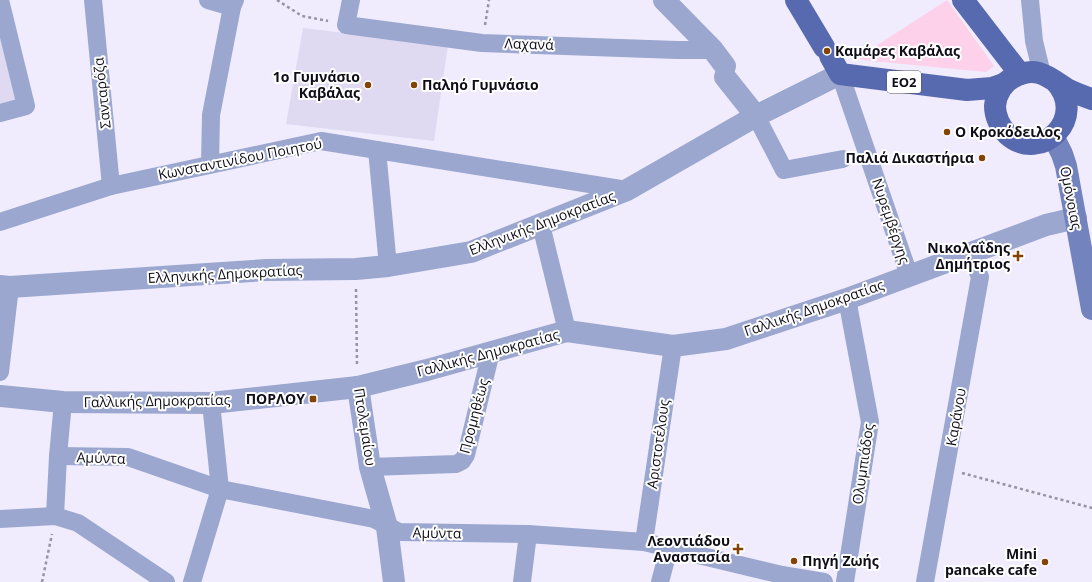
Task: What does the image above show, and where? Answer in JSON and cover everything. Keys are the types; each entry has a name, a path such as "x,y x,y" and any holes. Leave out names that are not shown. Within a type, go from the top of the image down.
{"main road":[{"name":"Νυρεμβέργης","path":"796,0 840,74"},
{"path":"963,0 1029,77 1063,92 1066,98 1067,111 1064,122 1053,136 1041,142 1028,143 1011,137 999,124 995,106 1000,91 1029,77 1092,100"},
{"name":"ΕΟ2","path":"840,74 967,90 992,88 1029,77"},
{"name":"ΕΟ2","path":"967,90 978,94 995,106"},
{"path":"1067,111 1092,100"},
{"name":"Ομόνοιας","path":"1053,136 1066,166 1076,218 1087,256 1092,309"}],"street":[{"path":"0,0 26,106 0,112"},
{"name":"Σανταρόζα","path":"93,0 111,186"},
{"path":"208,0 233,4 211,115 210,164"},
{"path":"346,25 351,0"},
{"path":"664,0 721,64 756,116 784,170 843,160"},
{"path":"1029,77 1034,41 1030,0"},
{"name":"Λαχανά","path":"346,25 482,43 677,50 721,64"},
{"name":"Ελληνικής Δημοκρατίας","path":"5,286 266,270 356,269 388,266 471,252 627,190 756,116 840,74"},
{"name":"Νυρεμβέργης","path":"840,74 910,275"},
{"name":"Κωνσταντινίδου Ποιητού","path":"0,222 111,186 321,141 627,190"},
{"path":"377,150 388,266"},
{"name":"Γαλλικής Δημοκρατίας","path":"0,396 63,402 211,403 358,387 428,370 567,331 673,346 726,338 846,299 1046,225 1076,218"},
{"path":"541,225 567,331"},
{"name":"Καράνου","path":"925,582 980,277 970,253"},
{"path":"0,372 5,286"},
{"name":"Ολυμπιάδος","path":"845,582 870,422 846,299"},
{"name":"Αριστοτέλους","path":"644,542 673,346"},
{"name":"Προμηθέως","path":"370,467 456,464 462,461 466,456 491,352"},
{"name":"Πτολεμαίου","path":"358,387 370,467 387,527 394,582"},
{"path":"55,516 58,456 63,402"},
{"path":"192,582 220,489 211,403"},
{"name":"Αμύντα","path":"58,456 128,458 220,489 374,520 399,532 528,534 644,542 782,575 824,582"},
{"path":"0,519 55,516 78,523 166,582"},
{"path":"522,582 528,534"},
{"path":"660,582 669,548"}],"path":[{"path":"277,0 302,16 346,25"},
{"path":"482,43 490,0"},
{"name":"Πτολεμαίου","path":"356,269 358,387"},
{"path":"946,469 1092,508"},
{"path":"42,582 55,516"}],"shaded area":[{"path":"0,0 27,102 0,109"},
{"path":"947,0 994,66 986,72 862,60 859,57"},
{"name":"1ο Γυμνάσιο Καβάλας","path":"303,28 448,45 434,141 286,124"}],"place":[{"name":"Καμάρες Καβάλας","path":"827,51"},
{"name":"1ο Γυμνάσιο Καβάλας","path":"368,85"},
{"name":"Παληό Γυμνάσιο","path":"414,85"},
{"name":"Ο Κροκόδειλος","path":"947,132"},
{"name":"Παλιά Δικαστήρια","path":"982,158"},
{"name":"Νικολαΐδης Δημήτριος","path":"1018,256"},
{"name":"ΠΟΡΛΟΥ","path":"313,399"},
{"name":"Λεοντιάδου Αναστασία","path":"738,549"},
{"name":"Πηγή Ζωής","path":"794,561"},
{"name":"Mini pancake cafe","path":"1045,562"}]}
